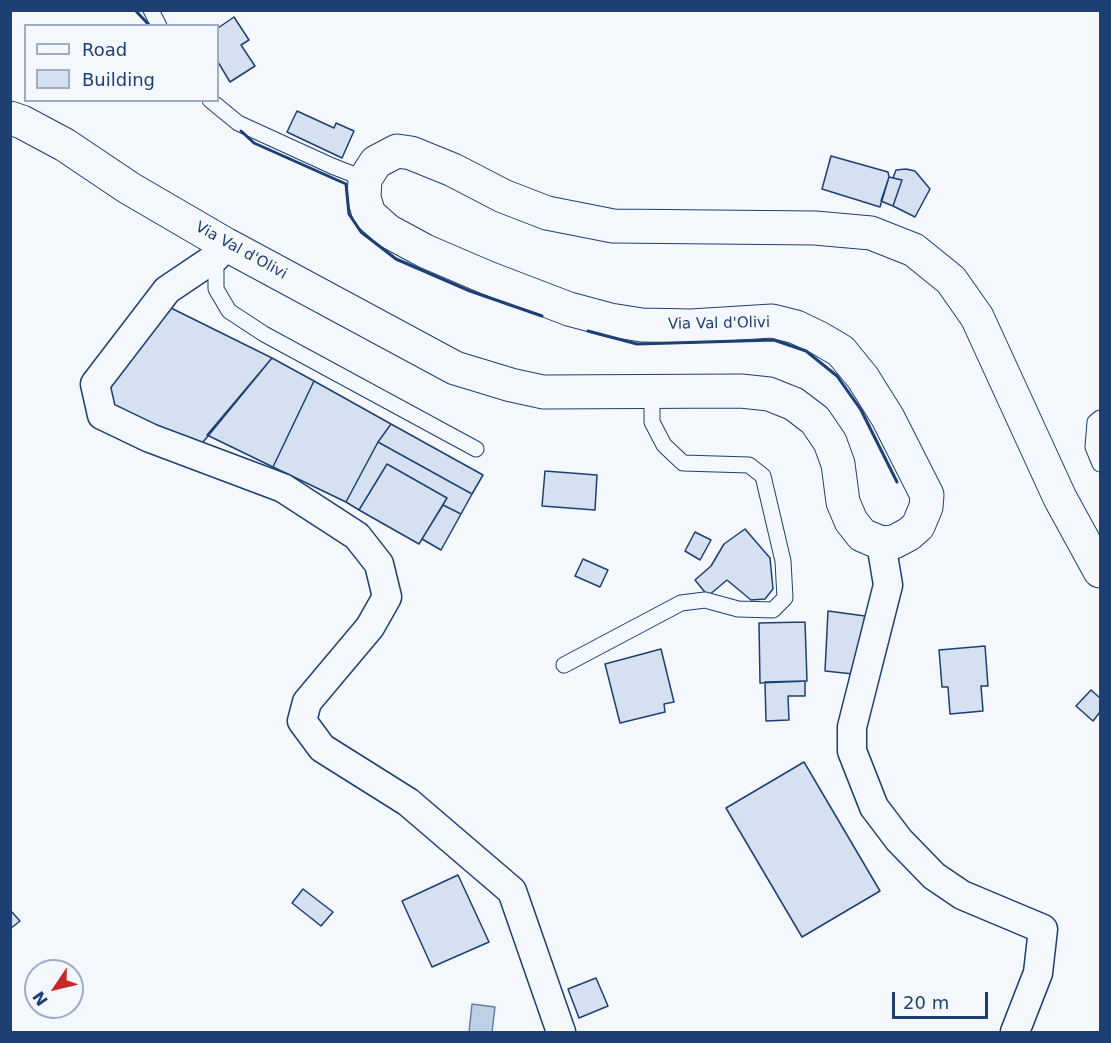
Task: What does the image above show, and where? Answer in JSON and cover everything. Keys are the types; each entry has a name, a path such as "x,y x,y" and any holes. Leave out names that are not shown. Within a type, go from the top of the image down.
{"street":[{"name":"Via Val d'Olivi","path":"10,118 22,122 65,146 221,251 455,368 543,393 741,391 769,394 794,404 814,420 830,442 838,464 843,502 851,521 862,535 881,543 894,542 918,526 926,507 927,495 888,418 863,378 841,351 796,327 772,321 690,326 642,325 610,320 569,309 478,274 425,251 387,231 369,214 364,198 365,179"},
{"path":"365,179 376,162 397,151 411,153 453,170 503,196 547,213 613,226 815,228 871,233 914,250 951,280 976,317 1060,498 1101,571"},
{"path":"221,251 167,290 95,384 102,415 150,438 283,488 357,536 379,564 387,597 370,627 307,702 302,722 322,748 408,802 512,891 561,1032"},
{"path":"881,543 888,585 852,727 852,751 874,807 899,840 934,876 962,895 1043,929 1038,974 1015,1032"}],"lane":[{"path":"151,10 158,24"},
{"path":"212,102 238,123 365,179"},
{"path":"221,251 216,289 229,310 264,334 476,449"},
{"path":"564,665 681,603 705,600 738,609 773,610 785,598 783,561 763,476 749,465 683,463 664,446 652,422 652,393"},
{"path":"1101,418 1095,422 1093,447 1101,464"}],"water":[{"path":"472,1004 495,1007 492,1032 469,1032"}],"building":[{"path":"234,17 249,40 241,45 255,66 230,82 219,64 219,27"},
{"path":"297,111 334,128 336,123 354,131 342,158 287,132"},
{"path":"831,156 888,172 889,177 880,207 822,189"},
{"path":"896,170 915,171 930,189 915,217 893,206 902,180 893,178"},
{"path":"889,177 902,180 893,206 881,201"},
{"path":"169,307 272,358 199,447 115,409 106,386"},
{"path":"272,358 314,381 273,467 207,435"},
{"path":"314,381 391,424 378,442 346,502 273,467"},
{"path":"391,424 483,475 472,494 378,442"},
{"path":"378,442 472,494 461,514 443,505 447,498 387,464 359,510 346,502"},
{"path":"387,464 447,498 419,544 359,510"},
{"path":"545,471 597,475 595,510 542,506"},
{"path":"443,505 461,514 441,550 422,539"},
{"path":"745,529 770,558 773,589 765,599 751,600 727,580 708,596 695,580 711,566 724,544"},
{"path":"695,532 711,540 700,560 685,551"},
{"path":"583,559 608,570 600,587 575,576"},
{"path":"828,611 865,616 853,674 825,671"},
{"path":"805,622 807,681 760,683 759,623"},
{"path":"985,646 988,686 981,686 983,711 950,714 948,687 942,687 939,650"},
{"path":"661,649 674,702 664,704 665,712 620,723 605,664"},
{"path":"805,681 805,696 788,696 789,720 766,721 765,682"},
{"path":"1091,690 1100,698 1100,712 1093,721 1076,706"},
{"path":"804,762 880,891 802,937 726,808"},
{"path":"458,875 489,942 432,967 402,901"},
{"path":"303,889 333,912 321,926 292,903"},
{"path":"10,910 20,921 10,929"},
{"path":"596,978 608,1006 579,1018 568,989"}],"wall":[{"path":"135,10 148,24"},
{"path":"241,131 254,143 346,184 349,214 361,232 396,259 470,291 542,316"},
{"path":"588,331 637,344 774,340 806,351 837,376 861,410 897,482"}]}
